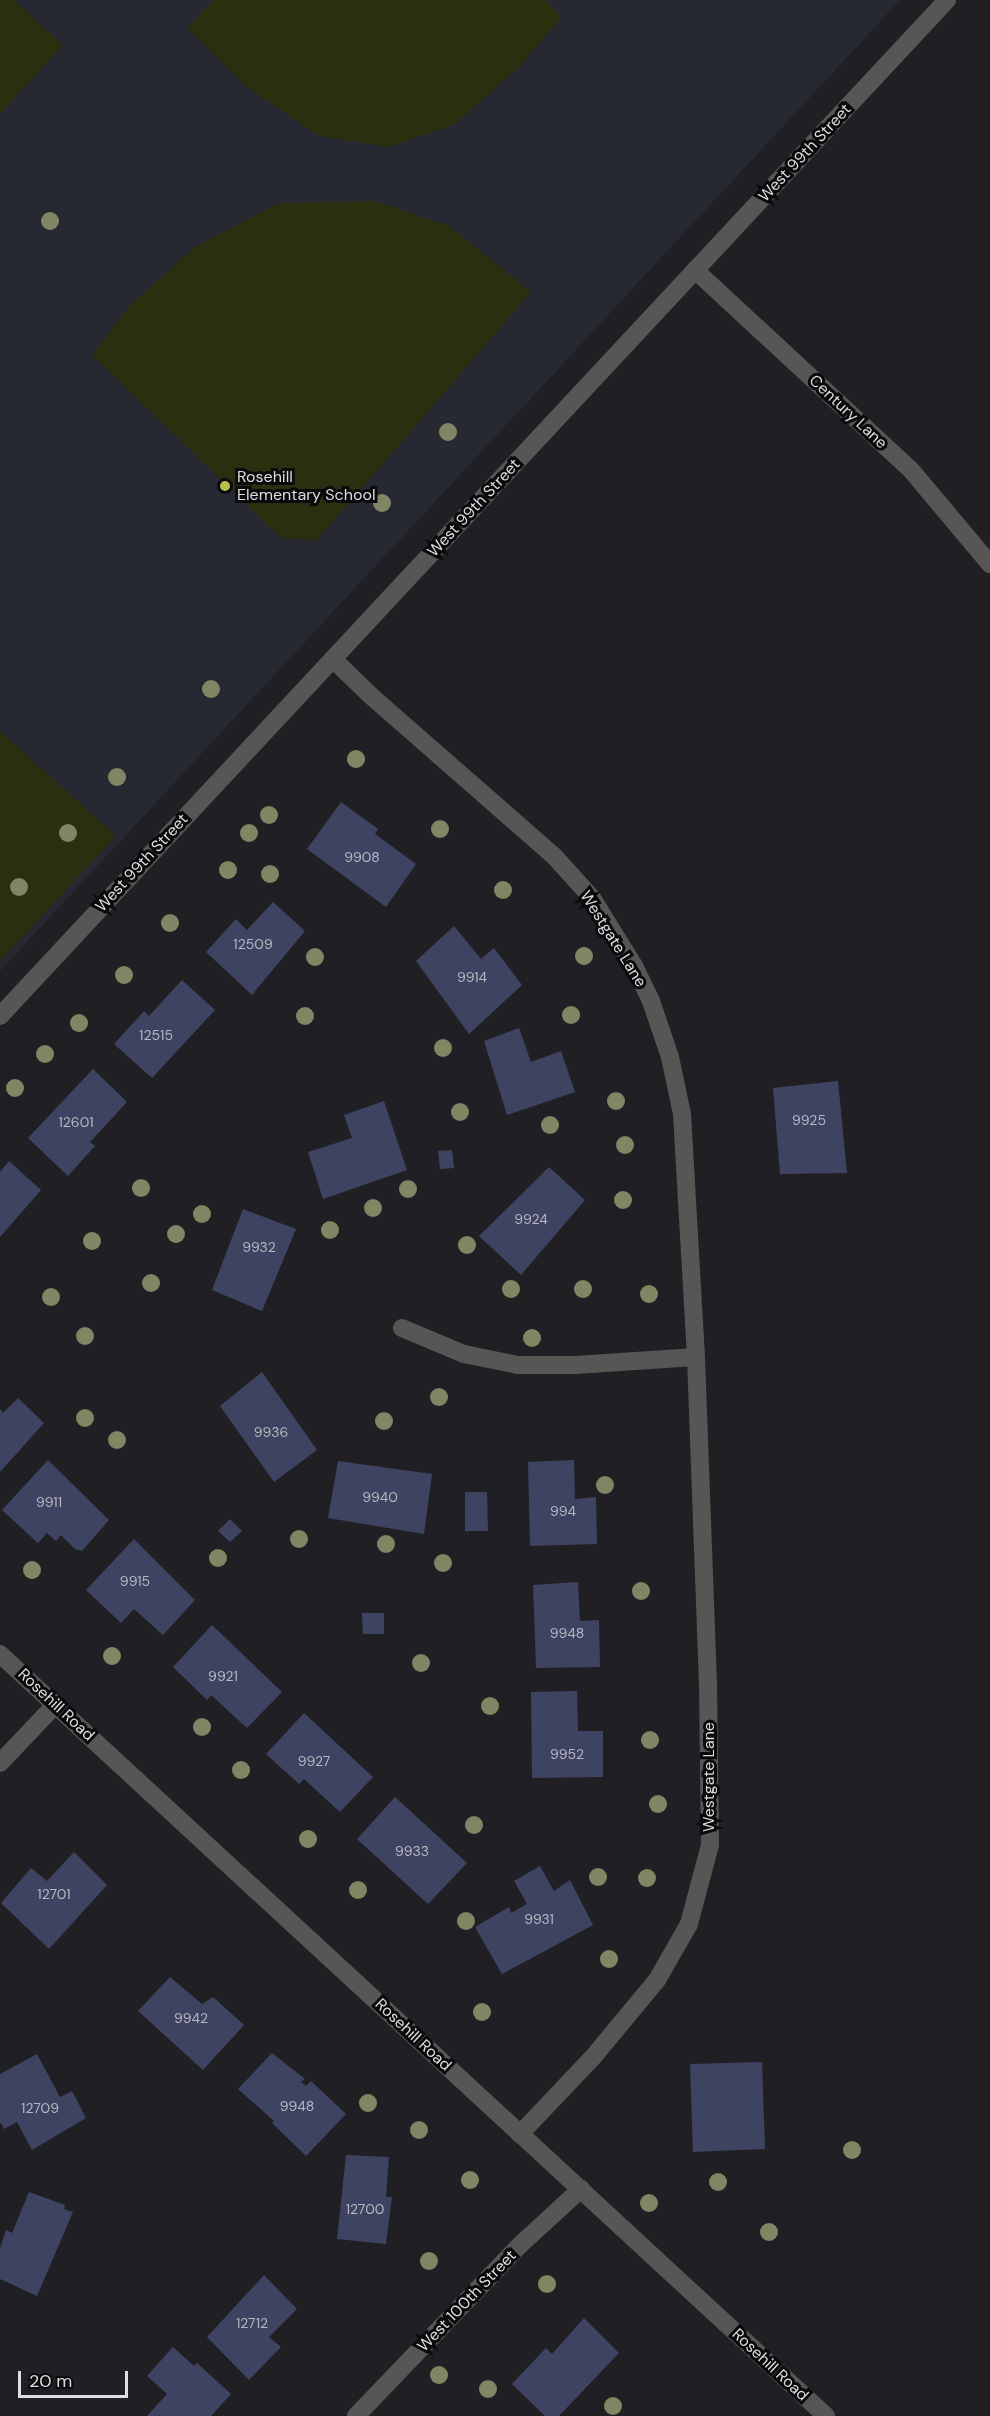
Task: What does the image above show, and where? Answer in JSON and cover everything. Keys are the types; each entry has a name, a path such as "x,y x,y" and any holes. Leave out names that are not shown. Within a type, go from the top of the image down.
{"street":[{"name":"West 99th Street","path":"0,1016 947,0"},
{"name":"Century Lane","path":"695,270 911,470 990,564"},
{"name":"Westgate Lane","path":"333,659 370,695 554,856 592,898 634,966 651,1001 670,1057 682,1114 696,1357 708,1683 710,1845 689,1924 657,1980 594,2056 520,2134"},
{"path":"402,1328 464,1354 518,1365 575,1365 696,1357"},
{"name":"Rosehill Road","path":"0,1654 826,2416"},
{"path":"0,1763 55,1705"},
{"name":"West 100th Street","path":"356,2416 520,2245 580,2189"}],"shaded area":[{"name":"Rosehill Elementary School","path":"0,0 900,0 0,971"}],"green space":[{"path":"0,0 14,0 63,45 0,114"},
{"path":"214,0 545,0 562,17 520,66 455,124 389,147 319,136 248,88 187,28"},
{"path":"375,201 449,226 531,292 317,540 282,539 92,355 129,306 195,247 279,203"},
{"path":"0,731 116,836 0,961"}],"building":[{"path":"341,802 378,829 375,834 416,864 386,907 307,849"},
{"path":"273,902 305,931 252,995 206,952 236,919 247,930"},
{"path":"454,926 481,959 494,948 522,985 469,1034 416,961"},
{"path":"182,980 215,1010 152,1078 114,1044 144,1011 149,1016"},
{"path":"519,1028 531,1062 561,1051 575,1092 507,1115 484,1041"},
{"path":"93,1069 127,1102 90,1142 95,1146 68,1176 28,1138"},
{"path":"838,1081 847,1173 780,1174 773,1088"},
{"path":"384,1101 407,1170 323,1199 308,1152 352,1138 344,1115"},
{"path":"452,1150 454,1168 440,1169 438,1151"},
{"path":"9,1161 41,1190 0,1237 0,1172"},
{"path":"549,1167 585,1200 521,1275 479,1236"},
{"path":"243,1209 296,1229 262,1311 212,1290"},
{"path":"262,1372 317,1450 274,1482 220,1406"},
{"path":"18,1398 44,1423 0,1472 0,1409 3,1413"},
{"path":"48,1460 109,1520 82,1551 75,1549 61,1535 56,1541 47,1533 38,1543 2,1510"},
{"path":"574,1460 575,1499 596,1497 597,1544 530,1546 528,1462"},
{"path":"338,1461 432,1474 424,1534 328,1518"},
{"path":"465,1492 487,1492 488,1531 465,1531"},
{"path":"230,1519 242,1531 230,1542 218,1531"},
{"path":"134,1539 195,1600 163,1635 134,1609 121,1623 86,1590"},
{"path":"578,1582 580,1621 599,1620 600,1667 536,1668 533,1585"},
{"path":"362,1613 384,1613 384,1634 363,1634"},
{"path":"212,1625 282,1692 247,1728 211,1695 207,1700 173,1667"},
{"path":"577,1691 578,1731 603,1731 603,1777 532,1778 531,1692"},
{"path":"304,1713 373,1777 340,1812 304,1779 299,1784 266,1754"},
{"path":"395,1797 467,1863 428,1904 357,1839"},
{"path":"74,1852 107,1885 49,1949 1,1903 31,1868 47,1881"},
{"path":"540,1866 554,1891 570,1880 593,1925 502,1974 475,1927 509,1907 511,1913 527,1904 514,1881"},
{"path":"170,1977 202,2004 213,1997 244,2025 203,2070 138,2011"},
{"path":"272,2053 305,2079 301,2082 306,2086 311,2081 346,2114 306,2156 272,2123 274,2121 238,2089"},
{"path":"37,2054 60,2097 72,2091 86,2118 32,2150 17,2122 4,2129 0,2122 0,2074"},
{"path":"762,2062 765,2149 693,2152 690,2064"},
{"path":"346,2155 389,2157 386,2197 392,2197 386,2244 337,2239"},
{"path":"29,2192 65,2205 64,2209 73,2212 37,2296 0,2279 0,2248 6,2230 12,2233"},
{"path":"264,2275 297,2309 269,2337 281,2347 249,2380 207,2337"},
{"path":"584,2318 619,2353 559,2416 545,2416 512,2384 546,2348 552,2354"},
{"path":"173,2347 194,2366 197,2363 231,2394 211,2416 147,2416 167,2394 147,2376"}],"place":[{"name":"Rosehill Elementary School","path":"225,486"}]}
